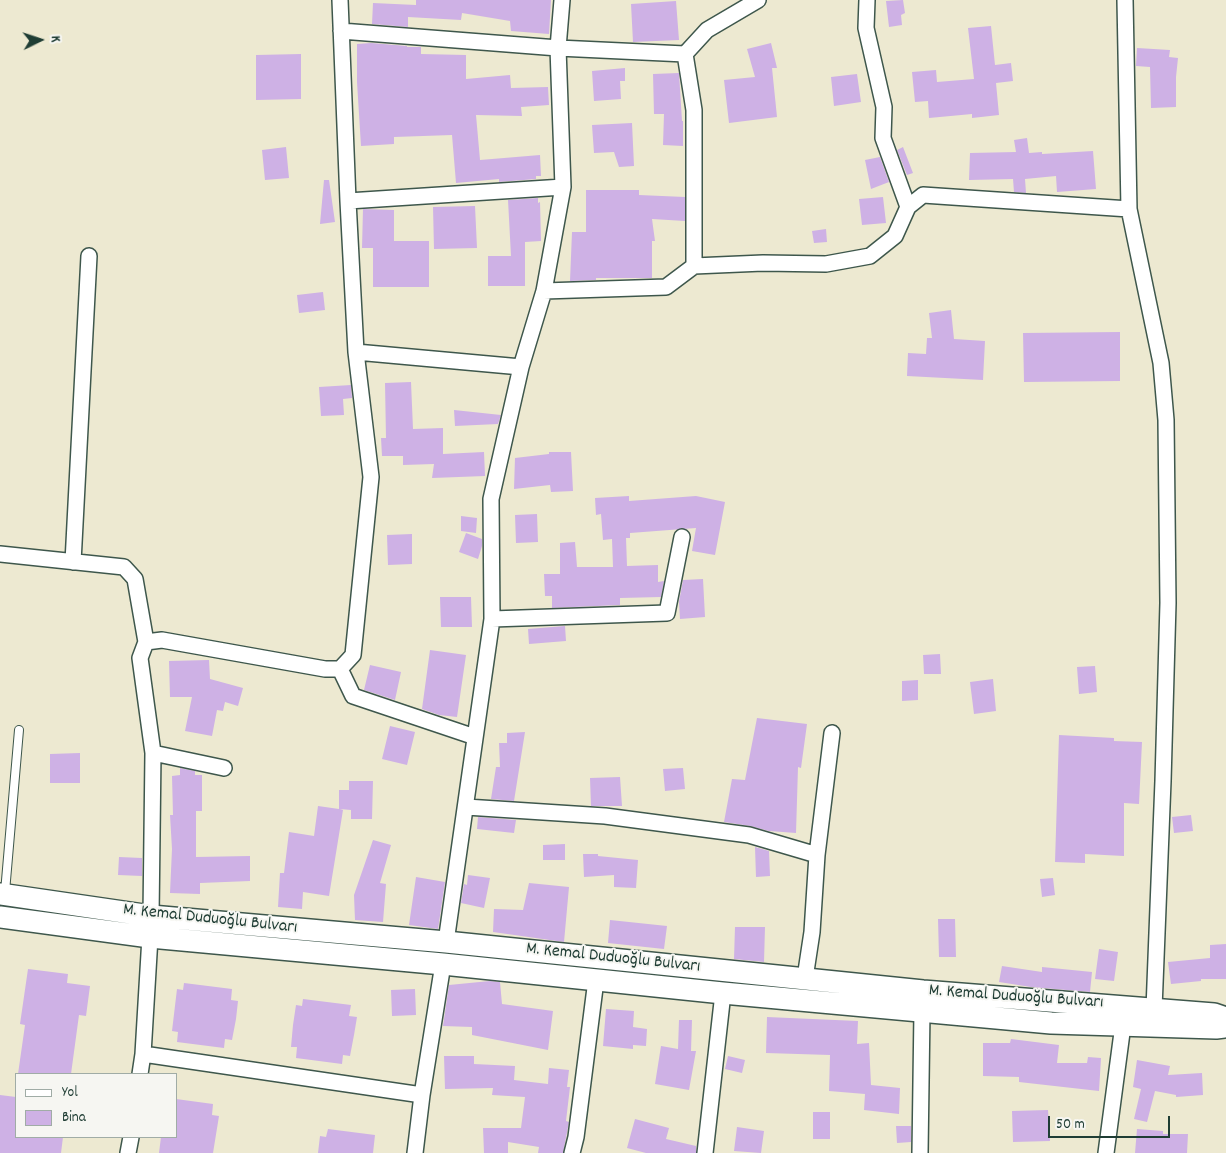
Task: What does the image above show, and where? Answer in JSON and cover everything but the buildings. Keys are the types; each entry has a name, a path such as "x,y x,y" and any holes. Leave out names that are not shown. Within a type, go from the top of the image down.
{"street":[{"path":"146,642 162,640 325,670 340,669 353,655 371,477 356,352 340,0"},
{"path":"415,1153 492,619 491,499 521,367 544,290 563,188 558,48 562,0"},
{"path":"685,54 707,30 758,0"},
{"path":"867,0 866,28 884,107 883,138 908,207"},
{"path":"1125,0 1130,209 1161,363 1166,420 1168,603 1154,1018"},
{"path":"340,31 558,48 685,54"},
{"path":"685,54 694,110 694,266"},
{"path":"348,201 563,188"},
{"path":"544,290 666,287 694,266 763,263 826,264 870,256 895,236 908,207 923,195 1130,209"},
{"path":"74,562 89,256"},
{"path":"356,352 521,367"},
{"path":"492,619 667,613 682,537"},
{"path":"0,554 124,567 135,580 146,642 140,658 153,753 150,926 143,1054 140,1073"},
{"path":"340,669 354,696 475,738"},
{"path":"806,978 812,932 817,855 832,733"},
{"path":"153,753 224,768"},
{"path":"466,807 605,816 749,835 817,855"},
{"name":"M. Kemal Duduoğlu Bulvarı","path":"2,895 150,926 442,964 723,993 1051,1023 1124,1016"},
{"name":"M. Kemal Duduoğlu Bulvarı","path":"0,917 446,942 923,991 1154,1018 1216,1028 1226,1026"},
{"path":"572,1153 576,1137 596,980"},
{"path":"705,1153 723,993"},
{"path":"920,1153 922,1011"},
{"name":"M. Kemal Duduoğlu Bulvarı","path":"1154,1018 1214,1014 1226,1018"},
{"path":"1106,1153 1124,1016"},
{"path":"143,1054 422,1095"},
{"path":"128,1153 131,1138"}],"lane":[{"path":"2,895 19,730"}]}
